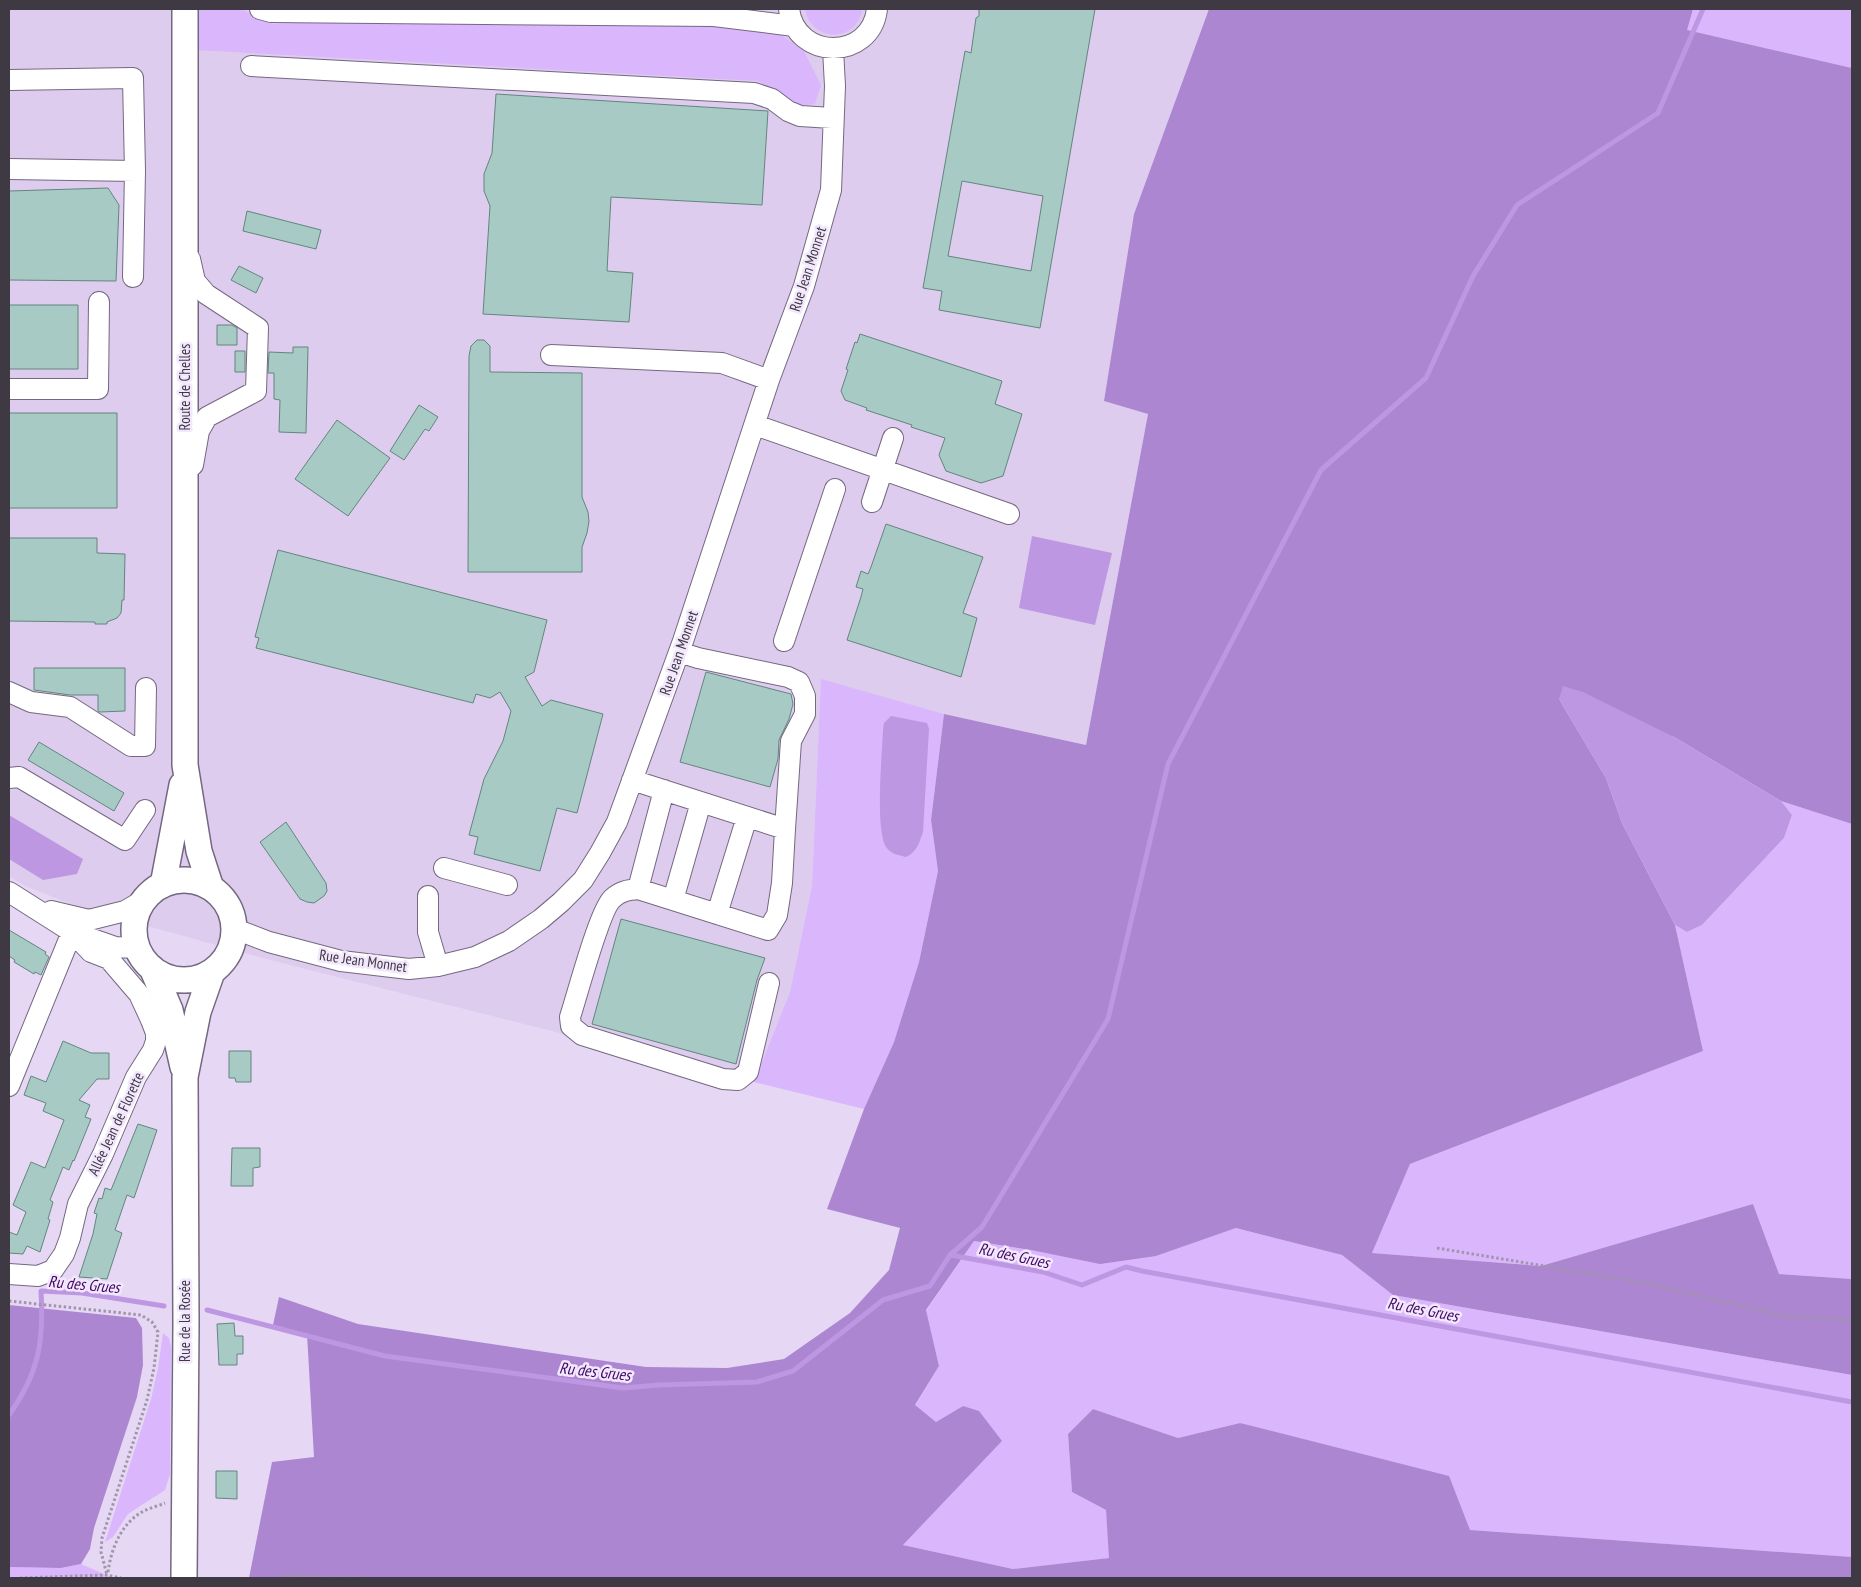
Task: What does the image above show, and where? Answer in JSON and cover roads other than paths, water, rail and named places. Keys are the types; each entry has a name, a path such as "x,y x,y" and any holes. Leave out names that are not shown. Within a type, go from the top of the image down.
{"main road":[{"name":"Route de Chelles","path":"185,9 185,765"},
{"path":"163,885 185,765"},
{"path":"185,765 199,851 211,888"},
{"path":"188,880 200,882 211,888 221,895 233,917 235,929 232,946 224,960 212,972 197,978 182,980 166,976 152,968 138,948 135,935 138,911 144,900 153,891 175,881 188,880"},
{"name":"Rue de la Rosée","path":"152,968 170,1010 185,1077"},
{"name":"Rue de la Rosée","path":"184,1572 185,1077 198,1012 212,972"}],"street":[{"path":"260,9 271,12 728,11 791,17 801,35 810,43 833,49 851,44 867,34 874,23 877,9"},
{"name":"Rue Jean Monnet","path":"235,929 269,942 341,961 409,969 438,966 475,957 509,941 541,919 583,880 617,822 679,652 769,380 804,286 831,190 832,118 835,86 833,49"},
{"path":"251,66 754,94 772,99 788,111 800,116 832,118"},
{"path":"9,80 134,78 133,276"},
{"path":"9,169 135,171"},
{"path":"184,523 199,431 207,417 256,391 258,328 206,294 195,281 185,237"},
{"path":"9,389 98,389 99,302"},
{"path":"552,355 722,363 769,380"},
{"path":"755,426 1009,514"},
{"path":"872,502 893,438"},
{"path":"784,640 835,489"},
{"path":"679,652 698,658 788,677 799,682 805,696 805,714 791,741 777,915 768,930 638,889 624,891 611,898 602,914 570,1017 571,1026 582,1035 723,1079 738,1080 748,1072 769,983"},
{"path":"9,692 31,702 70,707 131,746 145,746 146,688"},
{"path":"9,778 19,777 126,840 145,810"},
{"path":"632,780 785,829"},
{"path":"638,889 664,790"},
{"path":"673,900 701,802"},
{"path":"717,914 747,817"},
{"path":"444,868 508,885"},
{"path":"9,892 72,932 115,947 138,948"},
{"path":"428,896 428,932 438,966"},
{"path":"32,905 65,916 89,920 125,911 144,900"},
{"path":"9,1086 72,932"},
{"name":"Allée Jean de Florette","path":"9,1274 38,1276 53,1270 64,1254 78,1204 103,1154 136,1077 153,1050 156,1041 152,1020 138,994 109,960 91,952 72,932"}],"waterway":[{"path":"207,1310 385,1356 623,1388 757,1382 793,1371 883,1300 930,1286 950,1255 982,1227 1108,1019 1168,764 1321,470 1426,378 1473,276 1517,205 1658,113 1703,9"},
{"name":"Ru des Grues","path":"950,1255 1043,1272 1082,1285 1126,1267 1852,1402"},
{"name":"Ru des Grues","path":"9,1415 27,1385 37,1356 41,1326 41,1291 82,1293 164,1306"}]}
